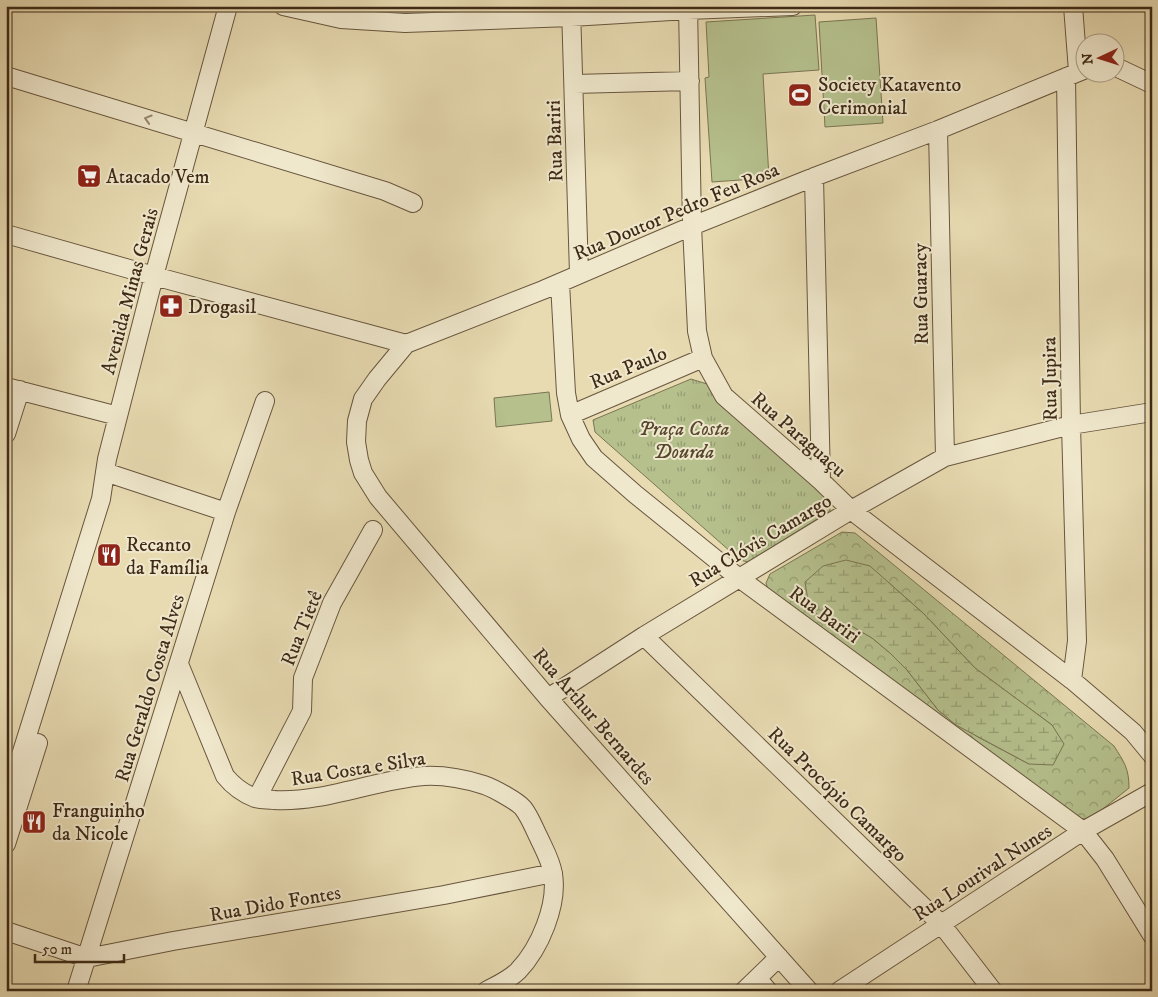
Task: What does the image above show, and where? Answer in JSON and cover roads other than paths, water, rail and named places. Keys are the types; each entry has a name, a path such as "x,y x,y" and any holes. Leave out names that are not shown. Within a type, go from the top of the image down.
{"street":[{"name":"Avenida Minas Gerais","path":"6,844 9,809 112,502 110,473 112,441 154,276 228,6"},
{"path":"283,6 341,19 405,23 571,12 793,6"},
{"name":"Rua Jupira","path":"1073,6 1076,56"},
{"name":"Rua Paraguaçu","path":"688,8 692,226 697,331 703,358 724,396 821,481 851,510 1072,680 1133,732 1152,755"},
{"name":"Rua Bariri","path":"571,12 580,274"},
{"name":"Rua Doutor Pedro Feu Rosa","path":"360,460 356,442 357,421 364,399 377,379 406,344 560,283 692,226 938,130 1076,72"},
{"path":"1126,72 1152,84"},
{"path":"6,76 385,191 413,203"},
{"path":"574,84 690,81"},
{"name":"Rua Jupira","path":"1072,680 1078,641 1071,426 1077,82"},
{"name":"Rua Guaracy","path":"938,130 945,457"},
{"path":"814,177 821,481"},
{"path":"6,234 406,344"},
{"name":"Rua Bariri","path":"560,283 566,393 570,415 581,439 594,458 635,494 740,578 1083,831 1105,859 1152,935"},
{"name":"Rua Paulo","path":"570,415 703,358"},
{"path":"6,434 13,388 118,416"},
{"name":"Rua Geraldo Costa Alves","path":"76,991 226,512 265,401"},
{"name":"Rua Clóvis Camargo","path":"548,698 644,636 851,510 945,457 1071,426 1152,412"},
{"name":"Rua Arthur Bernardes","path":"360,460 363,473 378,497 548,698 809,991"},
{"path":"110,473 226,512"},
{"name":"Rua Tietê","path":"256,798 302,711 303,678 332,603 373,530"},
{"name":"Rua Procópio Camargo","path":"644,636 942,925 993,991"},
{"name":"Rua Costa e Silva","path":"179,664 225,776 235,788 256,798 286,800 314,797 424,776 456,778 486,786 522,807 533,825 553,873 554,894 550,916 534,950 518,970 505,981 486,991"},
{"name":"Rua Lourival Nunes","path":"839,991 1083,831 1152,792"},
{"name":"Rua Dido Fontes","path":"6,931 87,958 173,941 444,896 553,873"},
{"path":"744,991 763,985 779,957"}],"place":[{"name":"Society Katavento Cerimonial","path":"800,95"},
{"name":"Atacado Vem","path":"89,176"},
{"name":"Drogasil","path":"171,306"},
{"name":"Recanto da Família","path":"109,555"},
{"name":"Franguinho da Nicole","path":"34,822"}],"park label":[{"name":"Praça Costa Dourda","path":"684,440"}]}
